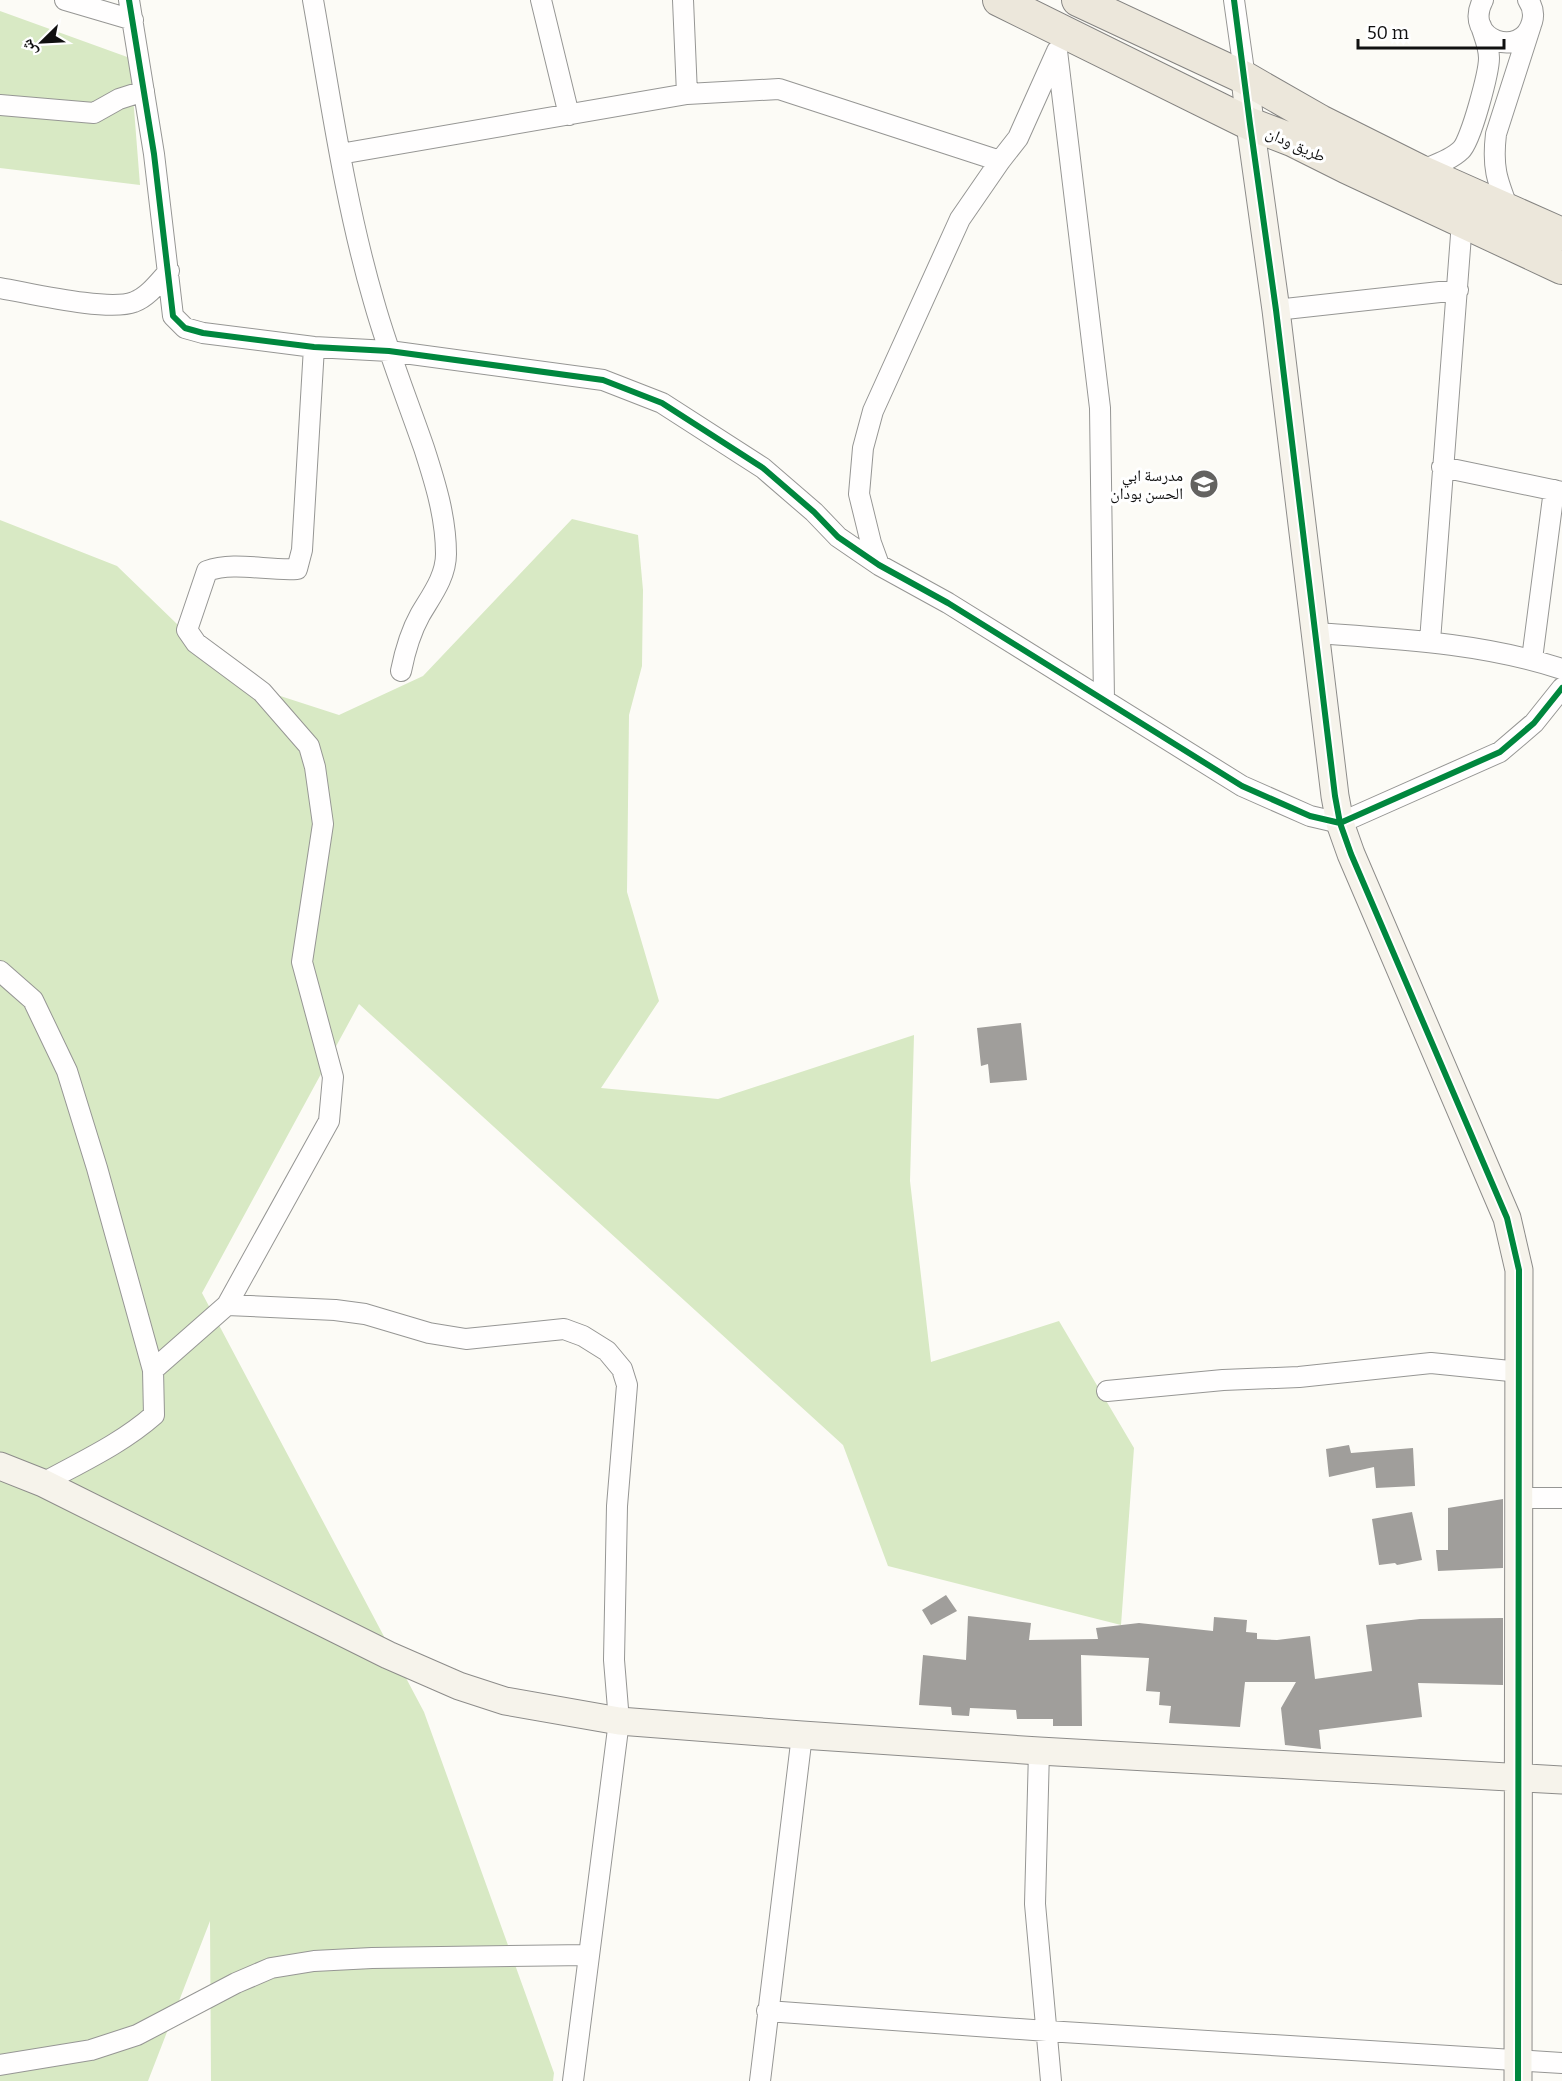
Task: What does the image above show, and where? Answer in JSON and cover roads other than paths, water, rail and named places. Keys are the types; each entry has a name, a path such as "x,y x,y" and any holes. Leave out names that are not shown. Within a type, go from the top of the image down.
{"main road":[{"name":"طريق ودان","path":"999,0 1060,41 1250,124 1293,140 1562,268"},
{"name":"طريق ودان","path":"1078,0 1245,78 1320,121 1420,171 1562,234"}],"street":[{"path":"64,0 133,20"},
{"path":"129,0 144,91 173,316 185,328 203,333 314,347 389,351 603,380 662,403 763,468 814,512 838,537 879,565 948,603 1242,786 1310,816 1340,823 1500,752 1534,723 1562,688"},
{"path":"313,0 346,189 373,300 438,490 445,529 446,557 437,587 419,617 406,647 401,671"},
{"path":"541,0 569,115"},
{"path":"683,0 687,94"},
{"path":"1234,0 1276,310 1340,823 1351,854 1506,1218 1520,1270 1518,2071"},
{"path":"1467,0 1481,15 1491,38 1506,43 1522,38 1532,25"},
{"path":"1509,211 1495,174 1494,153 1496,134 1532,25 1533,15 1528,0"},
{"path":"1420,171 1463,149 1470,137 1488,69 1488,51 1481,15"},
{"path":"879,565 859,494 863,448 873,411 960,219 1018,138 1060,41"},
{"path":"1060,41 1100,408 1104,699"},
{"path":"340,154 687,94 779,89 832,104 1000,161"},
{"path":"0,105 94,113 119,99 144,91"},
{"path":"1430,641 1462,222"},
{"path":"0,288 99,305 121,304 134,302 146,296 169,271"},
{"path":"1276,310 1458,290"},
{"path":"153,1370 227,1305 329,1121 333,1077 303,962 323,824 315,767 309,746 262,692 196,643 187,630 207,571 220,566 297,569 302,550 314,347"},
{"path":"1442,467 1558,491 1532,659"},
{"path":"1316,633 1430,641 1532,659 1562,669"},
{"path":"0,971 33,1000 67,1071 97,1168 153,1370 154,1415 136,1431 109,1448 43,1483"},
{"path":"227,1305 335,1310 365,1314 429,1334 466,1339 564,1329 583,1336 607,1350 622,1369 627,1385 617,1506 614,1660 619,1721 573,2081"},
{"path":"1107,1391 1222,1380 1299,1377 1431,1363 1520,1372"},
{"path":"0,1466 43,1483 388,1655 459,1686 505,1701 619,1721 802,1735 1039,1751 1562,1780"},
{"path":"1520,1498 1562,1498"},
{"path":"760,2081 802,1735"},
{"path":"1039,1751 1035,1904 1051,2081"},
{"path":"0,2065 91,2050 137,2035 236,1983 270,1968 314,1961 372,1958 588,1955"},
{"path":"767,2011 1047,2031 1518,2071 1562,2063"}],"place":[{"name":"مدرسة ابي الحسن بودان","path":"1204,484"}]}
